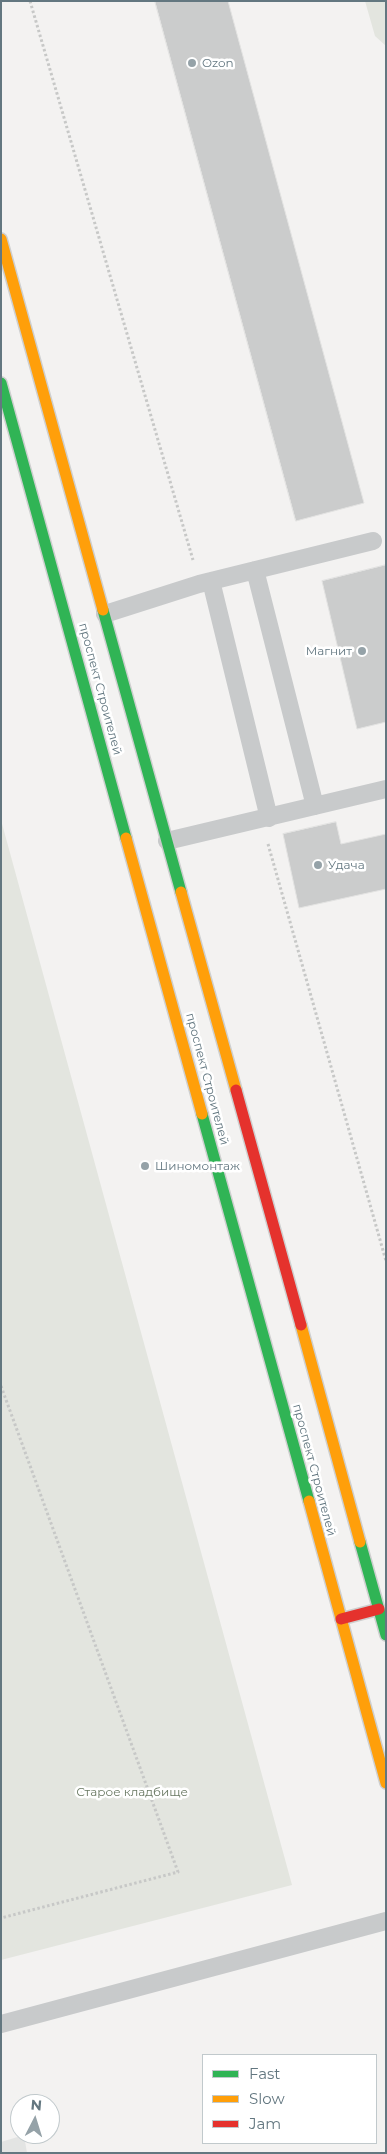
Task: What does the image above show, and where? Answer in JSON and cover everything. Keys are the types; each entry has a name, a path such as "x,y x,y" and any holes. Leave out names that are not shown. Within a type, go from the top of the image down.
{"main road":[{"name":"проспект Строителей","path":"1,239 386,1635"},
{"name":"проспект Строителей","path":"1,383 386,1783"},
{"path":"341,1619 379,1609"}],"lane":[{"path":"105,614 210,581 373,541"},
{"path":"255,570 315,806"},
{"path":"210,581 269,818"},
{"path":"167,841 386,789"},
{"path":"1,2024 386,1921"}],"path":[{"path":"1,1386 178,1872 1,1918"}],"shaded area":[{"path":"10,2139 10,2144 26,2144 27,2153 1,2153 1,2142"}],"green space":[{"path":"365,1 386,1 386,46 375,36"},
{"name":"Старое кладбище","path":"1,820 292,1885 1,1960"}],"building":[{"path":"155,1 228,1 364,503 296,521"},
{"name":"Магнит","path":"386,565 386,722 357,729 322,581"},
{"name":"Удача","path":"336,822 341,844 386,834 386,889 299,908 283,834"}],"traffic: fast":[{"path":"1,383 126,838"},
{"path":"103,610 181,892"},
{"path":"202,1114 309,1501"},
{"path":"360,1542 386,1635"}],"traffic: slow":[{"path":"1,239 103,610"},
{"path":"126,838 202,1114"},
{"path":"181,892 236,1090"},
{"path":"301,1325 360,1542"},
{"path":"309,1501 386,1783"}],"traffic: jam":[{"path":"236,1090 301,1325"},
{"path":"341,1619 379,1609"}],"place":[{"name":"Ozon","path":"192,63"},
{"name":"Магнит","path":"362,651"},
{"name":"Удача","path":"318,865"},
{"name":"Шиномонтаж","path":"145,1166"}]}
